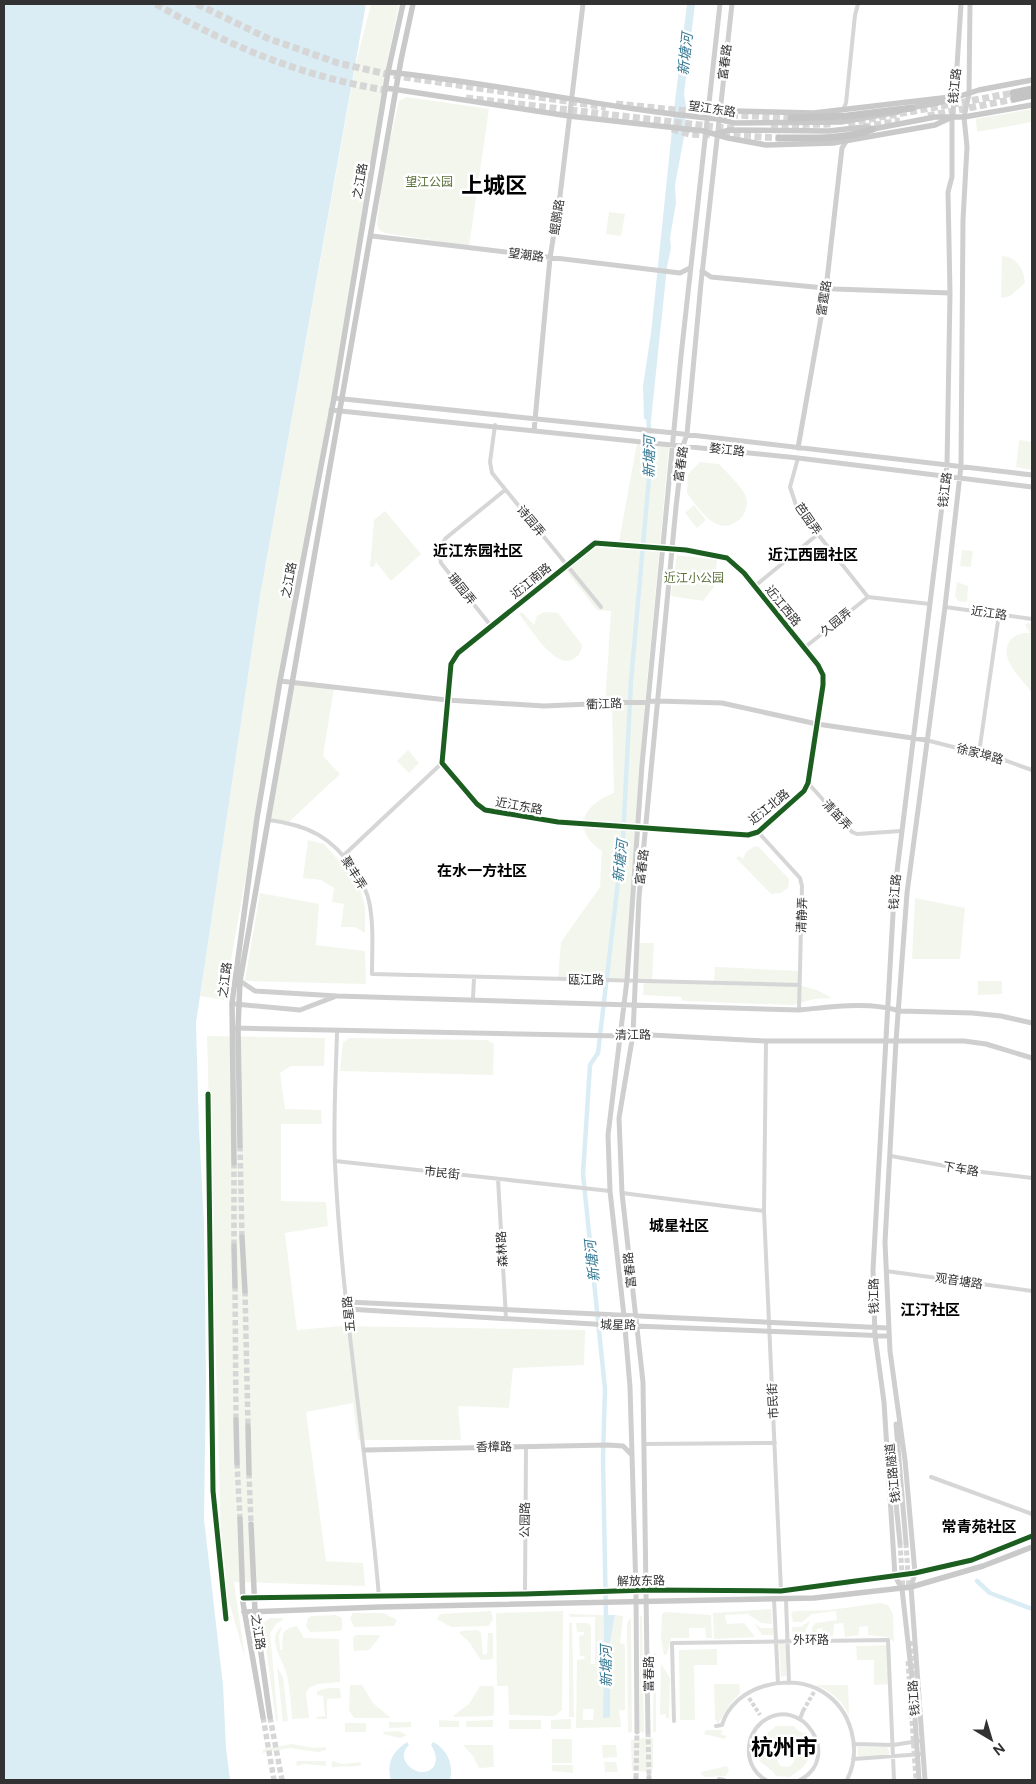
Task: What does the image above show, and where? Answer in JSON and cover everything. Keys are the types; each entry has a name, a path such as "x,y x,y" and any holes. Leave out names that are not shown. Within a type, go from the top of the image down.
{"highway":[{"path":"1032,89 1013,96 1032,95"},
{"path":"792,118 847,116 912,108"},
{"path":"779,138 840,136 862,133 873,129"}],"main road":[{"name":"之江路","path":"240,1146 236,1004 257,818 280,681 334,398 388,72 403,4"},
{"name":"之江路","path":"234,1163 231,1028 294,684 398,88 399,73 413,4"},
{"name":"鲲鹏路","path":"534,431 550,258 556,225 583,4"},
{"name":"富春路","path":"637,1732 636,1590 632,1455 624,1316 610,1191 608,1135 627,980 649,702 690,268 704,131 708,118 720,4"},
{"name":"富春路","path":"648,1732 648,1603 643,1382 622,1193 619,1118 633,1034 639,897 647,828 652,749 683,446 687,434 718,119 732,4"},
{"name":"钱江路","path":"925,1780 917,1741 902,1589 895,1576 884,1402 874,1327 873,1270 894,896 901,831 916,737 930,604 948,465 950,293 948,192 952,177 952,117 961,4"},
{"name":"钱江路","path":"919,1780 920,1754 923,1740 911,1587 915,1572 905,1460 895,1402 888,1336 885,1242 896,1041 900,1011 907,893 945,607 961,466 963,220 967,147 964,117 969,94 970,4"},
{"name":"望江东路","path":"388,72 493,85 571,100 718,119 734,123 841,122 891,114 955,97 1032,80"},
{"name":"望江东路","path":"386,88 398,88 569,116 665,125 718,133 730,130 829,132 864,127 873,129 935,117 964,117 1032,105"},
{"path":"718,119 732,111 792,113 852,110 941,96 955,97"},
{"path":"718,133 728,138 766,145 834,143 935,125 952,117"},
{"name":"雷霆路","path":"798,448 826,289 842,148 847,140"},
{"path":"834,143 842,148"},
{"name":"望潮路","path":"372,236 678,273"},
{"path":"678,273 690,268"},
{"path":"702,271 711,277 826,289 950,293"},
{"path":"678,273 689,281"},
{"path":"701,283 711,277"},
{"name":"婺江路","path":"334,398 674,432 1032,476"},
{"name":"婺江路","path":"331,410 655,442 1032,487"},
{"name":"衢江路","path":"280,681 447,700 544,706 658,701 722,703 817,724 916,737 926,740"},
{"path":"240,981 255,991 337,996 473,998 604,1005 798,1010 843,1006 887,1007 900,1011 972,1013 1001,1016 1032,1023"},
{"path":"236,1004 300,1010 337,996"},
{"name":"清江路","path":"231,1028 620,1036 633,1034 766,1041 964,1041 986,1044 1032,1058"},
{"path":"242,1237 245,1291"},
{"path":"234,1246 235,1286"},
{"name":"城星路","path":"348,1302 888,1328"},
{"name":"城星路","path":"348,1309 608,1325 888,1336"},
{"name":"钱江路隧道","path":"884,1402 903,1543 895,1402"},
{"path":"236,1420 237,1462"},
{"path":"248,1426 249,1473"},
{"path":"631,1435 623,1446 632,1455"},
{"name":"香樟路","path":"365,1450 526,1446 623,1446"},
{"name":"之江路","path":"240,1520 244,1612 263,1717"},
{"name":"之江路","path":"251,1524 255,1611 270,1717"},
{"name":"解放东路","path":"243,1598 379,1597 636,1590 780,1591 895,1576 972,1560 1032,1536"},
{"name":"解放东路","path":"244,1612 786,1600 902,1589 983,1566 1032,1547"}],"street":[{"path":"842,110 846,103 855,15 858,4"},
{"path":"846,103 852,110"},
{"name":"诗园弄","path":"495,425 490,462 492,473 601,607"},
{"name":"芭园弄","path":"798,458 790,487 797,508 868,597"},
{"name":"珊园弄","path":"491,626 441,563 439,554 440,545 446,538 505,490"},
{"path":"755,586 818,534"},
{"name":"近江南路","path":"447,700 451,664 458,652 595,543 672,550"},
{"name":"近江西路","path":"672,550 705,552 727,558 755,586 823,675 817,724"},
{"path":"868,597 930,604"},
{"name":"久园弄","path":"804,648 868,597"},
{"name":"近江路","path":"945,607 1032,619"},
{"path":"979,754 999,614"},
{"path":"344,855 442,763 447,700"},
{"path":"808,783 817,724"},
{"name":"徐家埠路","path":"926,740 1032,770"},
{"name":"近江东路","path":"442,763 477,804 485,810 558,822 647,828"},
{"name":"近江北路","path":"647,828 748,834 758,832 804,791 808,783"},
{"name":"清笛弄","path":"808,783 852,832 856,834 901,831"},
{"name":"聚丰弄","path":"269,820 290,822 326,838 344,855 362,882 369,900 372,931 372,974"},
{"name":"清静弄","path":"758,832 800,878 803,894 798,1010"},
{"name":"瓯江路","path":"372,974 799,985"},
{"path":"473,998 474,978"},
{"name":"五星路","path":"337,1031 335,1161 340,1238 365,1450 379,1597"},
{"name":"市民街","path":"766,1041 764,1211 780,1591"},
{"name":"下车路","path":"890,1156 973,1171 1032,1178"},
{"name":"市民街","path":"335,1161 610,1191"},
{"name":"森林路","path":"498,1179 506,1318"},
{"path":"622,1193 764,1211"},
{"name":"观音塘路","path":"885,1271 1032,1291"},
{"path":"645,1444 775,1443"},
{"name":"公园路","path":"525,1594 526,1446"},
{"path":"931,1477 1032,1514"},
{"path":"774,1600 778,1683"},
{"path":"786,1600 789,1683"},
{"name":"外环路","path":"674,1721 672,1643 776,1640 888,1640 894,1780"},
{"path":"716,1726 722,1725 737,1701 748,1696 756,1688 778,1683 789,1683 822,1691 839,1706 851,1726 854,1752 847,1780"},
{"path":"800,1719 803,1711"},
{"path":"760,1715 765,1721"},
{"path":"766,1780 754,1769 749,1758 748,1747 752,1736 765,1721 778,1715 789,1715 800,1719 813,1731 818,1747 817,1759 813,1770 800,1780"},
{"path":"854,1744 893,1745 923,1740"},
{"path":"853,1759 920,1754"}],"green space":[{"path":"371,4 399,4 386,67 331,410 280,681 224,1000 200,996 260,596 356,63"},
{"name":"望江公园","path":"407,97 489,109 469,246 385,233 379,230 377,224 383,171 399,101"},
{"path":"1032,109 1032,122 977,132 976,119"},
{"path":"609,212 625,214 621,236 606,234"},
{"path":"1002,256 1016,261 1023,273 1025,283 1010,296 1001,298"},
{"path":"1019,440 1032,442 1032,470 1016,467"},
{"path":"637,443 669,447 645,704 625,978 558,978 561,942 600,887 602,851 592,843 586,834 584,818 595,804 614,793 612,706 605,706 611,611 597,610 563,567 591,545 618,547"},
{"path":"700,462 719,464 744,493 747,503 745,512 740,519 732,524 724,526 710,520 687,493 688,474"},
{"path":"694,505 706,520 697,528 685,513"},
{"path":"385,511 421,554 391,581 376,562 374,567 370,567 374,520"},
{"path":"962,550 973,551 971,567 960,566"},
{"name":"近江小公园","path":"677,555 717,560 714,587 703,601 671,596"},
{"path":"957,582 968,586 967,602 958,601 955,596"},
{"path":"522,612 534,625 537,616 544,612 558,613 582,645 576,658 564,661 557,658 542,644 519,614"},
{"path":"1029,622 1032,626 1032,693 1013,669 1007,656 1009,642 1013,637 1018,634 1030,633 1025,625"},
{"path":"294,683 334,688 323,756 340,774 289,822 269,820"},
{"path":"408,750 419,763 409,773 397,761"},
{"path":"308,840 324,844 353,877 361,892 365,907 365,933 355,927 341,927 344,904 332,902 334,888 321,880 303,878"},
{"path":"755,846 759,847 789,879 788,888 781,893 771,894 736,858 739,856 743,859 746,852"},
{"path":"260,893 319,904 316,945 365,951 366,984 245,981"},
{"path":"915,898 965,908 960,959 912,959"},
{"path":"637,943 654,943 652,981 714,982 715,967 800,971 799,985 817,990 832,998 814,999 793,1005 683,1001 681,997 643,995 644,981 634,980"},
{"path":"978,981 1002,981 1002,994 978,995"},
{"path":"207,1036 325,1038 324,1066 291,1066 280,1073 285,1109 321,1110 322,1124 281,1124 281,1201 326,1202 328,1226 285,1233 297,1330 342,1326 585,1330 584,1365 513,1368 509,1408 458,1406 461,1440 358,1440 353,1403 306,1412 326,1561 363,1563 365,1586 234,1582 245,1658 222,1577"},
{"path":"349,1038 487,1040 494,1044 493,1075 340,1071 343,1042"},
{"path":"880,1603 888,1605 893,1614 894,1642 887,1637 868,1635 868,1626 859,1627 859,1635 845,1637 843,1623 834,1624 833,1636 823,1637 822,1628 817,1629 817,1637 812,1637 812,1627 816,1623 837,1620 836,1611 812,1614 802,1622 793,1622 791,1613 794,1611 830,1610"},
{"path":"771,1609 772,1624 762,1623 747,1614 725,1615 727,1624 744,1623 755,1637 714,1639 713,1613"},
{"path":"491,1611 493,1620 488,1626 451,1627 437,1619 440,1614"},
{"path":"563,1611 562,1710 555,1716 509,1715 508,1686 497,1686 496,1613"},
{"path":"665,1612 711,1615 712,1638 706,1638 705,1628 689,1628 689,1638 671,1638 667,1654 664,1655 661,1638 662,1614"},
{"path":"353,1613 384,1613 397,1620 394,1626 354,1627 350,1618"},
{"path":"568,1614 604,1615 603,1717 612,1670 610,1643 615,1615 623,1616 620,1643 624,1644 625,1648 625,1710 619,1710 621,1727 576,1728 577,1660 585,1659 584,1656 580,1656 579,1636 584,1635 584,1632 577,1632 576,1623 588,1623 591,1626 591,1664 595,1664 595,1617 571,1617","holes":["583,1709 594,1709 593,1720 583,1720"]},
{"path":"336,1615 342,1618 342,1630 310,1632 306,1626 308,1618 311,1616"},
{"path":"640,1615 642,1617 644,1732 640,1732"},
{"path":"270,1618 282,1618 283,1620 277,1623 270,1633 278,1721 276,1721 263,1626 263,1623"},
{"path":"631,1618 632,1732 628,1733 627,1626"},
{"path":"810,1621 805,1632 793,1634 792,1627 800,1627"},
{"path":"569,1623 572,1623 574,1717 569,1717"},
{"path":"754,1623 761,1628 773,1628 773,1635 762,1635"},
{"path":"282,1626 279,1636 280,1650 282,1650 283,1633 289,1628 297,1626 304,1638 339,1639 340,1682 318,1684 309,1688 306,1693 309,1718 292,1719 287,1676 275,1644 277,1632"},
{"path":"478,1630 481,1633 483,1655 487,1654 488,1633 493,1633 493,1659 481,1660 469,1642 459,1633 461,1631"},
{"path":"356,1635 379,1635 380,1637 369,1650 354,1651 353,1638"},
{"path":"781,1642 786,1645 786,1676 781,1677 779,1644"},
{"path":"890,1645 891,1684 874,1685 874,1660 857,1660 856,1646"},
{"path":"717,1649 717,1665 694,1665 695,1720 680,1720 679,1650"},
{"path":"654,1651 656,1655 656,1732 653,1732"},
{"path":"661,1664 670,1678 669,1718 666,1718 666,1714 660,1715"},
{"path":"277,1667 283,1677 288,1721 283,1722"},
{"path":"714,1684 739,1684 740,1693 730,1704 718,1724 715,1719"},
{"path":"350,1685 362,1685 373,1703 391,1718 354,1718 349,1710"},
{"path":"816,1685 848,1685 849,1715 836,1697"},
{"path":"480,1686 493,1686 494,1714 492,1716 454,1717 454,1715 469,1704"},
{"path":"328,1688 340,1688 341,1698 327,1699 327,1719 317,1719 316,1717 325,1716 323,1696 317,1695 317,1691"},
{"path":"571,1719 571,1729 551,1729 551,1720"},
{"path":"439,1720 459,1721 459,1727 439,1727"},
{"path":"493,1720 493,1727 466,1727 466,1721"},
{"path":"509,1720 541,1720 541,1729 509,1729"},
{"path":"389,1722 411,1722 411,1727 389,1728"},
{"path":"345,1723 366,1723 366,1732 345,1732"},
{"path":"776,1726 794,1726 800,1732 806,1733 809,1751 808,1760 803,1767 790,1777 776,1776 757,1756 760,1739","holes":["789,1740 796,1747 794,1762 789,1767 780,1766 776,1757 775,1743"]},
{"path":"706,1730 723,1730 721,1734 726,1736 725,1739 704,1734"},
{"path":"399,1731 407,1735 400,1738 383,1734 384,1732"},
{"path":"651,1737 653,1739 653,1769 632,1771 631,1740"},
{"path":"552,1739 572,1739 572,1763 552,1763"},
{"path":"292,1744 314,1748 326,1747 326,1750 318,1752 290,1748 262,1753 264,1749"},
{"path":"463,1745 493,1745 494,1767 479,1768 473,1756"},
{"path":"602,1745 616,1745 617,1757 603,1758"},
{"path":"858,1747 887,1747 890,1753 888,1755 858,1756"},
{"path":"297,1761 326,1761 326,1766 305,1764 296,1766"},
{"path":"332,1761 343,1764 361,1762 360,1766 332,1767"},
{"path":"604,1762 616,1762 618,1772 605,1772"},
{"path":"552,1765 573,1765 573,1773 552,1771"},
{"path":"727,1766 729,1771 726,1776 705,1777 701,1774 701,1772"}],"water":[{"path":"4,4 366,4 260,596 196,1023 204,1224 206,1378 204,1519 223,1685 226,1748 230,1780 4,1780"},
{"path":"687,4 695,4 684,94 686,106 684,137 675,185 676,203 670,238 671,248 667,267 651,420 644,419 643,386 651,333"},
{"path":"604,1615 615,1615 610,1643 610,1717 603,1718"},
{"path":"407,1742 409,1745 404,1758 407,1764 418,1771 425,1772 431,1770 435,1764 435,1754 431,1745 433,1742 438,1745 446,1753 450,1763 450,1780 391,1780 389,1768 394,1753"}],"waterway":[{"name":"新塘河","path":"606,1620 603,1457 605,1389 583,1174 590,1065 598,1053 623,839 631,681 651,455 648,414"},
{"path":"977,1581 990,1593 1032,1609"}],"tunnel":[{"path":"156,4 212,34 269,59 329,78 391,91"},
{"path":"197,4 267,38 338,63 391,75 606,107"},
{"path":"848,123 1013,93"},
{"path":"466,98 734,129"},
{"path":"928,116 1014,99"},
{"path":"616,104 716,114 791,118"},
{"path":"864,127 900,121"},
{"path":"771,125 832,124"},
{"path":"672,129 689,134 713,135"},
{"path":"723,135 779,138"},
{"path":"240,1146 242,1237"},
{"path":"234,1163 234,1246"},
{"path":"235,1286 236,1420"},
{"path":"245,1291 248,1426"},
{"path":"237,1463 240,1519"},
{"path":"249,1473 251,1524"},
{"path":"900,1543 903,1590"},
{"path":"906,1543 909,1590"},
{"path":"912,1641 915,1690"},
{"path":"908,1661 916,1780"},
{"path":"803,1711 814,1692"},
{"path":"749,1698 760,1715"},
{"path":"263,1717 274,1780"},
{"path":"270,1717 282,1780"},
{"path":"636,1778 637,1732"},
{"path":"648,1732 649,1777"}],"cycle path":[{"path":"595,543 686,550 727,558 744,573 818,665 823,675 823,685 808,783 804,791 758,832 748,835 558,822 485,810 477,804 442,763 451,664 458,653 595,543"},
{"path":"208,1094 213,1491 226,1619"},
{"path":"243,1598 525,1594 647,1590 781,1591 915,1573 972,1560 1032,1536"}],"district":[{"name":"上城区","path":"494,185"},
{"name":"近江东园社区","path":"478,551"},
{"name":"近江西园社区","path":"813,555"},
{"name":"在水一方社区","path":"482,871"},
{"name":"城星社区","path":"679,1226"},
{"name":"江汀社区","path":"930,1310"},
{"name":"常青苑社区","path":"979,1527"},
{"name":"杭州市","path":"784,1747"}]}
